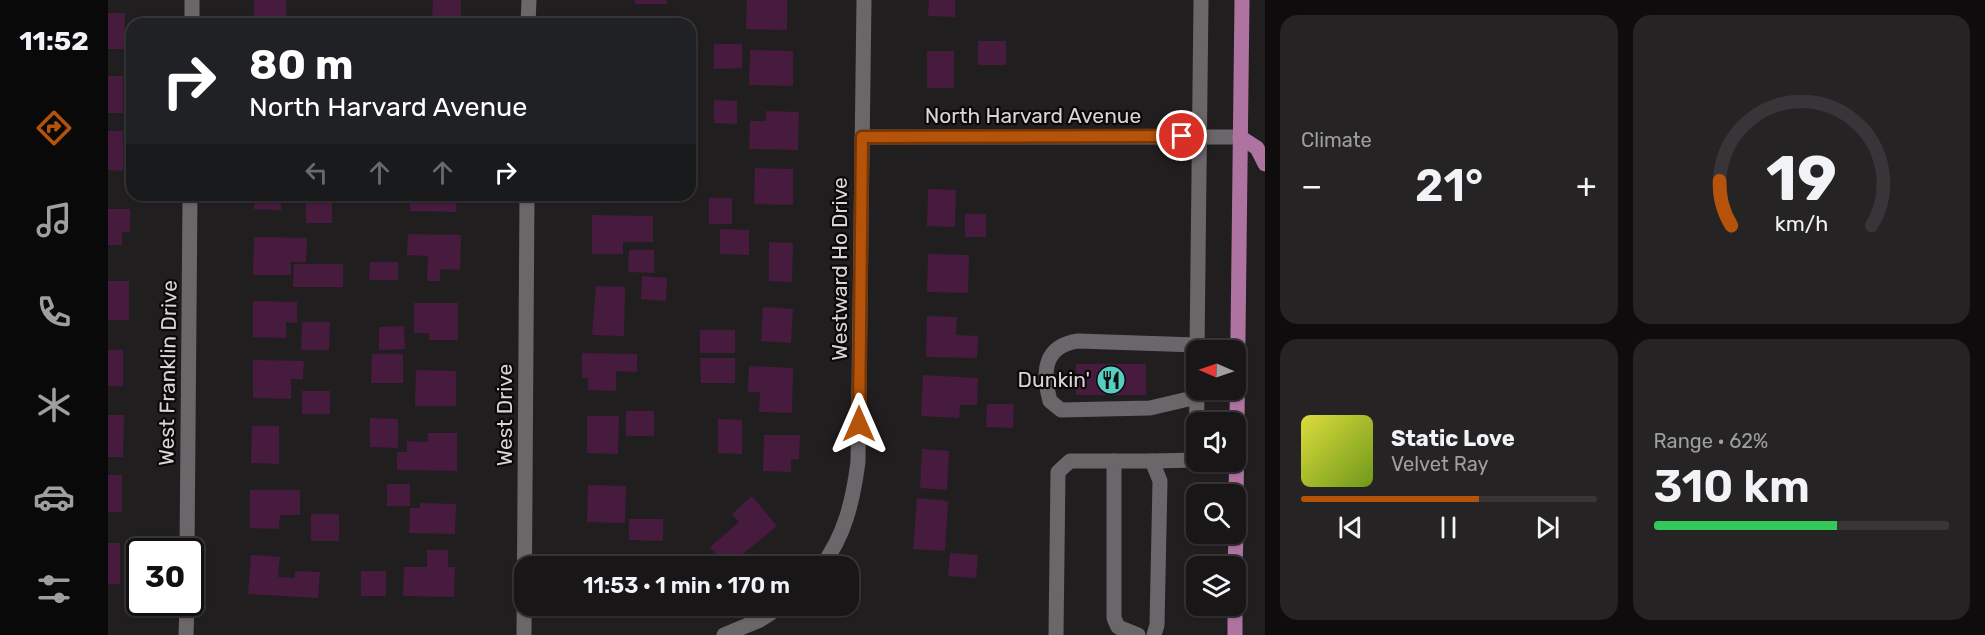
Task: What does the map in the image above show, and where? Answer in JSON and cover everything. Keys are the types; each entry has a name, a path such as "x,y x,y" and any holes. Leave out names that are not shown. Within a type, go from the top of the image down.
{"main road":[{"path":"1237,412 1242,0"},
{"path":"1240,137 1257,148 1265,164"},
{"path":"1235,616 1235,635"}],"street":[{"path":"192,0 192,18"},
{"path":"528,18 529,0"},
{"name":"Westward Ho Drive","path":"827,556 840,534 850,509 858,462 864,0"},
{"path":"1197,340 1201,0"},
{"name":"North Harvard Avenue","path":"862,137 1240,137"},
{"name":"West Franklin Drive","path":"187,538 190,201"},
{"name":"West Drive","path":"524,635 527,201"},
{"path":"1186,347 1078,341 1060,345 1049,358 1047,366 1050,400 1061,410 1150,408 1186,397"},
{"path":"1056,635 1058,472 1070,461 1186,460"},
{"path":"1114,461 1114,618 1118,627 1138,635"},
{"path":"1152,461 1160,481 1154,635"},
{"path":"186,635 187,616"},
{"path":"724,635 766,616"}],"building":[{"path":"254,0 286,0 286,18 254,18"},
{"path":"433,0 461,0 461,18 432,18"},
{"path":"635,0 667,0 667,4 635,4"},
{"path":"747,0 787,0 787,30 746,29"},
{"path":"929,0 955,0 955,17 928,16"},
{"path":"108,13 125,13 124,49 108,49"},
{"path":"978,41 1006,41 1006,65 978,65"},
{"path":"714,44 742,44 742,68 714,69"},
{"path":"750,50 793,51 793,86 749,85"},
{"path":"927,51 954,51 954,88 927,88"},
{"path":"108,76 123,76 123,113 108,113"},
{"path":"714,100 737,101 737,124 714,123"},
{"path":"766,111 799,112 798,150 749,149 750,121 766,121"},
{"path":"108,131 123,131 123,171 108,170"},
{"path":"755,168 793,169 793,205 754,204"},
{"path":"928,189 956,190 955,227 927,226"},
{"path":"709,198 732,198 732,224 709,224"},
{"path":"255,201 281,201 281,210 254,209"},
{"path":"306,201 332,201 332,223 306,223"},
{"path":"410,201 457,201 456,212 410,211"},
{"path":"108,209 130,209 130,232 122,232 122,245 108,245"},
{"path":"965,214 986,214 986,237 965,237"},
{"path":"592,215 653,216 653,242 623,242 623,254 592,254"},
{"path":"720,229 749,230 749,255 720,254"},
{"path":"408,234 461,235 460,270 440,269 440,281 427,281 428,256 407,255"},
{"path":"254,237 307,238 306,262 291,262 291,275 253,275"},
{"path":"769,242 793,243 792,282 769,281"},
{"path":"629,250 654,250 654,273 628,272"},
{"path":"928,254 969,255 968,293 927,292"},
{"path":"370,262 398,262 398,280 369,280"},
{"path":"294,264 343,264 343,287 293,287"},
{"path":"642,276 667,278 666,301 641,299"},
{"path":"108,281 129,281 129,320 108,320"},
{"path":"596,286 625,287 624,336 592,335"},
{"path":"253,301 297,302 297,323 286,322 286,338 253,337"},
{"path":"414,303 458,303 458,340 429,340 429,333 414,333"},
{"path":"763,307 793,309 791,343 761,341"},
{"path":"927,316 957,317 956,335 978,336 977,358 926,357"},
{"path":"302,322 330,322 329,350 301,350"},
{"path":"404,326 405,349 379,350 379,327"},
{"path":"700,330 735,330 735,353 700,353"},
{"path":"108,350 123,350 123,386 108,386"},
{"path":"582,353 637,354 637,372 616,371 616,391 588,390 588,378 582,378"},
{"path":"372,354 403,354 403,383 371,383"},
{"path":"700,358 735,358 735,383 701,383"},
{"path":"253,360 304,361 303,379 291,379 291,399 253,398"},
{"name":"Dunkin'","path":"1076,364 1146,364 1146,395 1076,395"},
{"path":"749,366 793,368 792,413 759,412 760,392 748,392"},
{"path":"416,370 456,371 456,406 415,406"},
{"path":"923,375 978,378 977,405 960,405 959,418 921,416"},
{"path":"302,391 330,391 330,414 302,414"},
{"path":"987,404 1014,404 1013,428 986,427"},
{"path":"626,411 654,411 654,436 626,436"},
{"path":"108,415 124,415 123,457 108,457"},
{"path":"587,416 619,416 618,454 587,453"},
{"path":"370,418 398,419 398,448 370,447"},
{"path":"718,419 742,420 742,454 718,453"},
{"path":"252,426 279,426 279,464 251,463"},
{"path":"428,433 457,433 457,471 397,470 397,452 407,452 407,441 428,442"},
{"path":"764,435 800,435 799,459 791,459 791,472 763,471"},
{"path":"922,449 949,451 947,490 920,488"},
{"path":"108,475 122,475 122,512 108,512"},
{"path":"387,484 410,484 410,506 387,506"},
{"path":"588,485 626,486 625,523 587,522"},
{"path":"250,490 300,490 300,515 280,515 279,529 250,528"},
{"path":"752,496 777,526 740,556 718,556 710,547 739,522 732,514"},
{"path":"917,498 948,501 945,551 913,549"},
{"path":"420,503 456,504 455,534 409,533 410,508 420,508"},
{"path":"311,514 339,514 339,541 311,541"},
{"path":"629,519 663,519 663,541 629,540"},
{"path":"108,543 120,543 120,584 108,584"},
{"path":"427,550 448,550 448,567 455,567 454,597 403,596 404,567 427,567"},
{"path":"950,553 978,555 976,578 948,576"},
{"path":"251,555 280,557 278,577 295,578 295,571 320,572 318,598 248,594"},
{"path":"361,571 386,571 386,596 361,596"}],"place":[{"name":"Dunkin'","path":"1111,380"}],"route":[{"path":"859,424 862,137 1182,136"}]}
